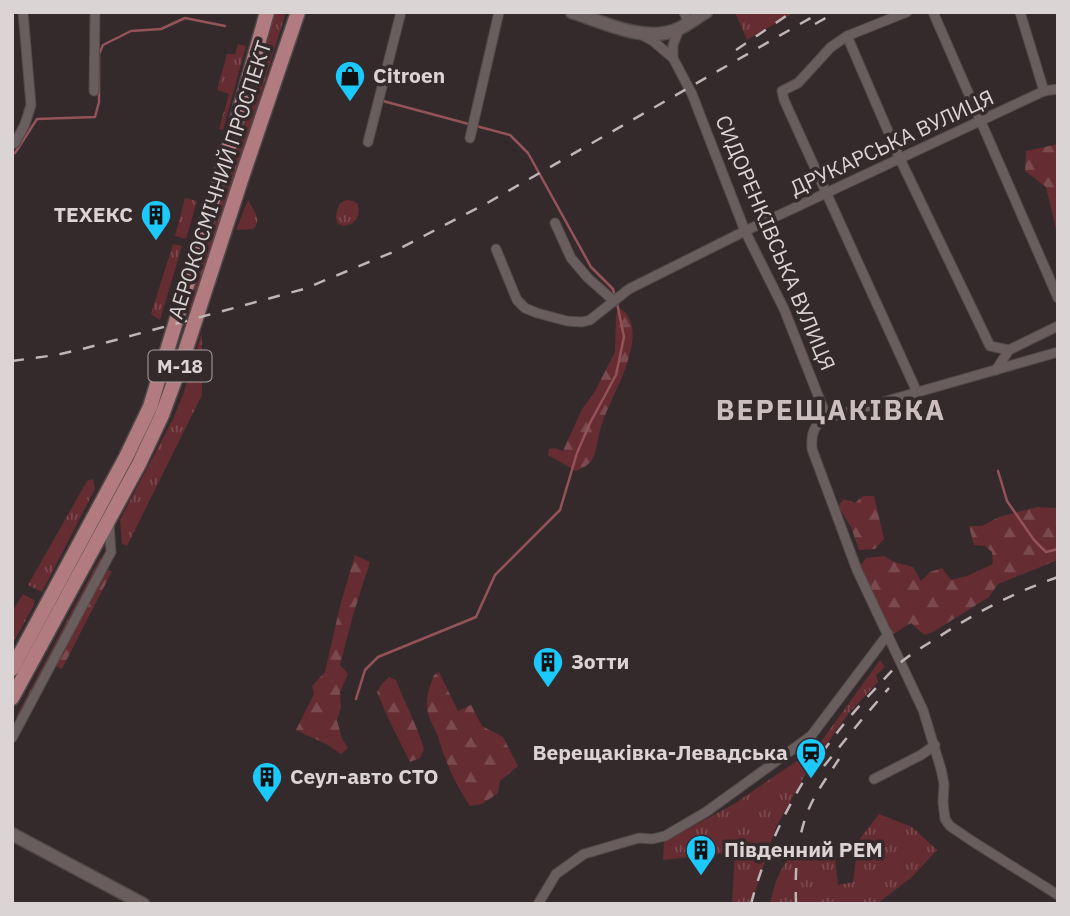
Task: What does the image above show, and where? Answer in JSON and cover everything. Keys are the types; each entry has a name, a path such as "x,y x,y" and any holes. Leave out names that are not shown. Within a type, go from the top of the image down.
{"main road":[{"name":"АЕРОКОСМІЧНИЙ ПРОСПЕКТ","path":"12,670 150,407 267,12"},
{"name":"АЕРОКОСМІЧНИЙ ПРОСПЕКТ","path":"12,698 139,464 162,415 298,12"}],"street":[{"path":"12,144 25,124 31,105 23,12"},
{"path":"94,91 95,12"},
{"path":"368,142 401,12"},
{"path":"470,138 499,12"},
{"name":"СИДОРЕНКІВСЬКА ВУЛИЦЯ","path":"572,12 639,33 673,58 693,97 746,231 784,309 827,418"},
{"path":"639,33 656,34 706,12"},
{"path":"907,12 846,36 831,47 798,83 782,91 825,194 917,393"},
{"path":"933,12 1058,298"},
{"path":"1020,12 1044,91"},
{"path":"673,58 673,45 684,21"},
{"path":"846,36 900,159 990,346 1009,350"},
{"name":"ДРУКАРСЬКА ВУЛИЦЯ","path":"496,249 517,300 525,308 567,321 590,320 629,289 746,231 1044,91 1058,89"},
{"path":"555,223 571,258 588,278 614,301"},
{"path":"996,370 1009,350 1058,326"},
{"path":"1058,352 827,418 819,421 811,438 812,449 857,570 923,710 944,784 945,819 950,825 1058,895"},
{"path":"12,738 111,552 108,520"},
{"path":"538,904 556,874 584,855 639,838 665,836 706,812 811,736 888,634"},
{"path":"874,779 935,745"},
{"path":"12,834 143,904"}],"green space":[{"path":"275,12 286,12 194,310 185,312"},
{"path":"735,12 795,12 747,40"},
{"path":"238,44 246,46 223,130 219,129 229,94 217,90 227,54 235,54"},
{"path":"1058,144 1058,246 1046,187 1025,171 1026,151"},
{"path":"185,198 197,201 186,239 175,236"},
{"path":"248,200 256,215 256,226 253,229 236,230"},
{"path":"347,200 358,204 358,212 354,221 343,226 337,223 336,217 340,203"},
{"path":"173,244 182,246 160,320 151,314"},
{"path":"619,308 629,318 633,330 628,362 601,426 593,458 586,466 576,471 548,455 549,449 563,451 582,409 594,393 615,352 616,315"},
{"path":"202,332 202,395 127,546 122,544 120,520 173,419"},
{"path":"93,479 95,489 42,592 28,585 87,481"},
{"path":"863,496 874,496 884,539 875,549 859,550 851,527 838,506 844,499 855,503"},
{"path":"1037,507 1058,508 1058,560 998,584 989,597 933,632 924,635 911,623 893,634 860,566 866,558 884,556 913,567 921,581 930,572 942,568 951,580 967,576 993,564 992,552 985,546 974,545 969,526 982,526 999,517"},
{"path":"355,555 370,562 340,665 348,674 340,692 341,707 337,720 342,739 348,748 341,754 296,730 314,694 312,686 325,672"},
{"path":"100,558 103,560 20,720 16,717"},
{"path":"107,570 112,571 62,669 56,666"},
{"path":"23,594 34,600 34,605 12,645 12,612"},
{"path":"880,660 885,667 876,675 878,682 848,714 808,770 776,827 751,904 732,904 735,852 663,860 664,842 734,804 807,754 823,739"},
{"path":"439,672 458,711 471,705 482,726 503,737 518,766 500,781 498,793 482,804 470,806 464,797 451,773 429,716 428,692 434,675"},
{"path":"389,677 396,680 424,749 420,758 410,762 377,692"},
{"path":"879,814 912,827 937,850 913,876 877,904 770,904 785,863 805,848 834,847 838,885 853,882 858,841"}],"waterway":[{"path":"12,153 15,153 37,119 95,117 99,102 99,54 103,45 131,31 161,29 185,18 225,26"},
{"path":"383,101 510,135 528,153 591,267 613,289 615,297"},
{"path":"356,699 365,670 378,657 476,617 495,575 560,510 577,453 616,375 624,337 617,303"},
{"path":"998,471 1007,501 1034,540 1046,552 1058,549"}],"railway":[{"path":"736,50 792,12"},
{"path":"12,361 86,348 304,289 393,252 489,202 821,12"},
{"path":"815,24 836,12"},
{"path":"751,904 772,844 800,787 856,709 909,656 968,619 1012,596 1058,577"},
{"path":"824,766 889,688"},
{"path":"796,904 797,857 804,822 814,798 839,759"}],"place":[{"name":"Citroen","path":"350,103"},
{"name":"ТЕХЕКС","path":"156,242"},
{"name":"Зотти","path":"548,689"},
{"name":"Верещаківка-Левадська","path":"811,780"},
{"name":"Сеул-авто СТО","path":"267,804"},
{"name":"Південний РЕМ","path":"701,877"}],"district":[{"name":"ВЕРЕЩАКІВКА","path":"831,410"}]}
